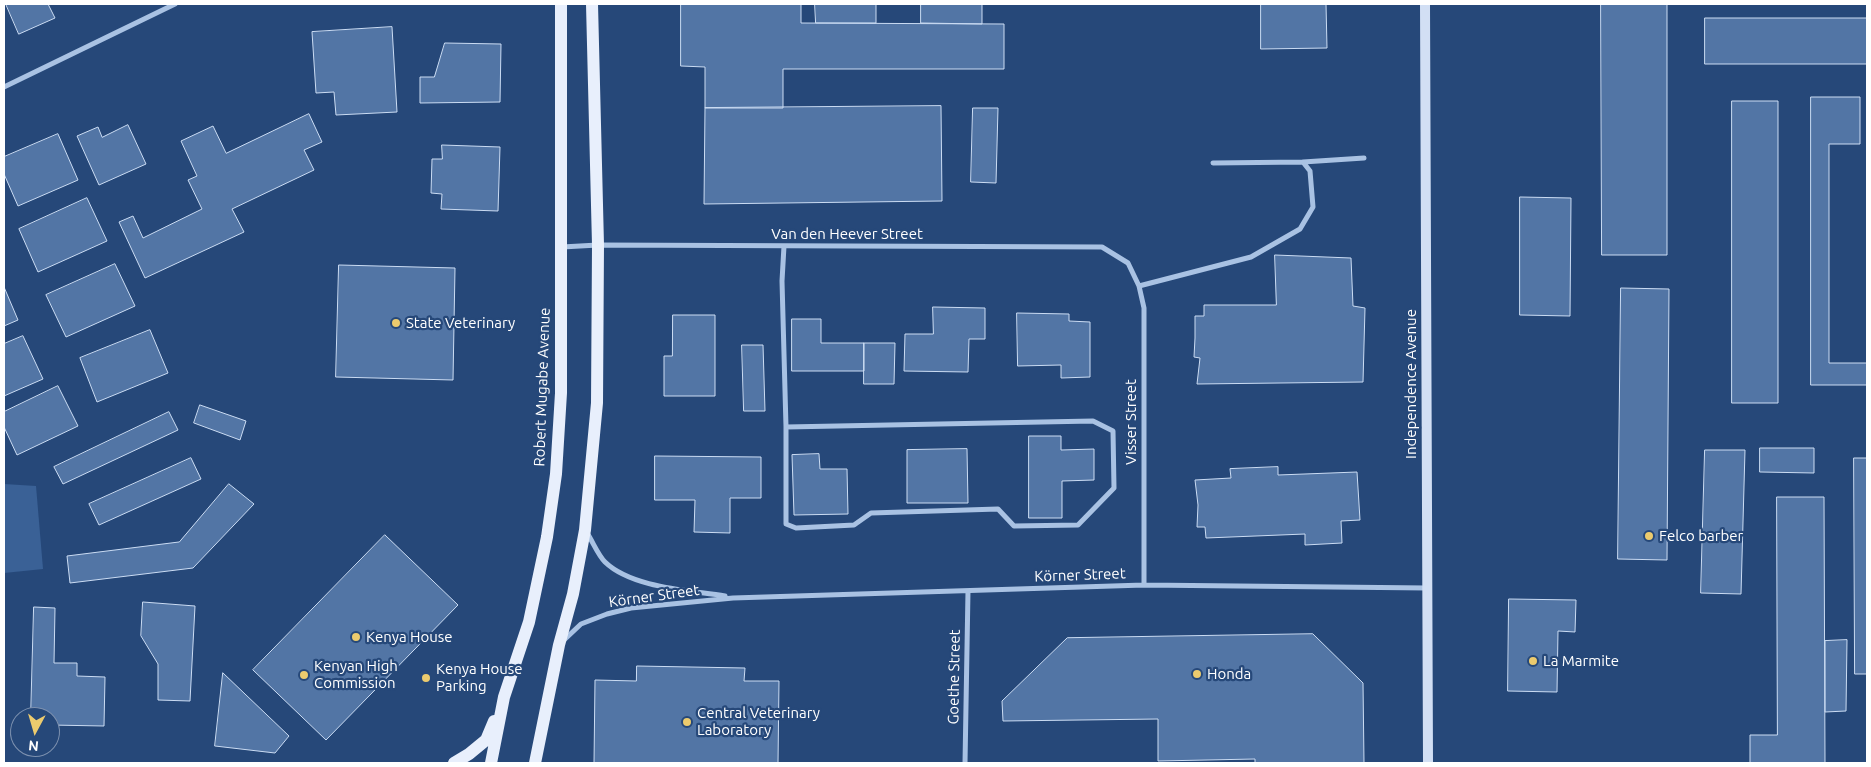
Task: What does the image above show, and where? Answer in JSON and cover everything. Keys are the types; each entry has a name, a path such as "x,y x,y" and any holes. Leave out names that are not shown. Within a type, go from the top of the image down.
{"main road":[{"name":"Robert Mugabe Avenue","path":"490,763 504,698 529,622 547,537 556,474 561,393 561,4"},
{"path":"535,763 558,645 573,594 585,530 597,403 598,245 592,4"},
{"name":"Independence Avenue","path":"1425,4 1428,763"},
{"path":"454,763 486,740 504,698"}],"street":[{"path":"4,87 175,4"},
{"path":"1212,163 1303,162 1364,158"},
{"path":"1140,286 1251,257 1300,229 1313,207 1310,171 1303,162"},
{"name":"Van den Heever Street","path":"561,247 598,245 1102,246 1128,263"},
{"path":"784,246 782,282 786,427 786,524 796,528 854,525 871,513 998,509 1014,526 1078,525 1114,488 1113,431 1094,421 786,427"},
{"name":"Visser Street","path":"1128,263 1140,286 1144,308 1144,585"},
{"name":"Körner Street","path":"585,530 603,560 618,573 655,585 733,598"},
{"name":"Körner Street","path":"558,645 581,624 607,614 631,608 733,598 1144,585 1427,588"},
{"name":"Goethe Street","path":"965,763 968,591"},
{"path":"529,763 538,743"}],"shaded area":[{"path":"4,484 36,486 43,569 4,573"}],"building":[{"path":"6,4 48,4 55,18 19,34"},
{"path":"681,4 801,4 801,23 1004,24 1004,69 783,69 783,108 705,108 705,67 681,66"},
{"path":"815,4 876,4 876,23 816,23"},
{"path":"921,4 982,4 982,24 921,23"},
{"path":"1261,4 1326,4 1327,48 1261,49"},
{"path":"1601,4 1667,4 1667,255 1602,255"},
{"path":"1705,18 1867,18 1867,64 1705,64"},
{"path":"392,27 397,112 336,115 334,92 316,93 312,32"},
{"path":"445,43 501,44 500,102 420,103 420,77 434,77"},
{"path":"1811,97 1860,97 1860,144 1829,144 1829,363 1867,363 1867,385 1811,385"},
{"path":"1732,101 1778,101 1778,403 1732,403"},
{"path":"941,106 942,201 704,204 705,108"},
{"path":"973,108 998,108 996,183 971,182"},
{"path":"309,114 322,142 304,150 314,170 232,209 244,232 145,278 119,222 133,216 143,238 202,209 188,180 197,176 181,141 213,126 226,153"},
{"path":"128,125 146,164 99,185 77,136 98,127 102,137"},
{"path":"58,134 78,180 18,206 4,174 4,157"},
{"path":"442,145 500,147 498,211 441,209 442,194 431,193 432,159 442,159"},
{"path":"1520,197 1571,198 1570,316 1520,315"},
{"path":"87,198 107,241 38,272 19,229"},
{"path":"1275,255 1351,258 1353,306 1365,308 1363,382 1197,384 1200,358 1194,357 1195,316 1204,316 1204,305 1276,305"},
{"path":"115,264 135,306 66,337 46,295"},
{"name":"State Veterinary","path":"339,265 455,268 453,380 336,377"},
{"path":"4,287 18,320 4,326"},
{"path":"1621,288 1669,289 1667,560 1618,559"},
{"path":"933,307 985,308 985,339 969,339 968,372 904,371 905,334 933,334"},
{"path":"1017,313 1069,314 1069,321 1090,322 1090,377 1061,378 1061,365 1018,366"},
{"path":"673,315 715,315 715,396 664,396 664,356 672,356"},
{"path":"792,319 821,319 821,343 864,343 864,371 792,371"},
{"path":"150,330 168,373 97,402 80,358"},
{"path":"23,336 43,379 4,396 4,344"},
{"path":"864,343 895,343 894,384 864,384"},
{"path":"742,345 763,345 765,411 744,411"},
{"path":"58,386 78,426 17,455 4,427 4,412"},
{"path":"200,405 246,421 240,440 194,423"},
{"path":"169,412 178,430 63,484 54,467"},
{"path":"1029,436 1061,436 1061,450 1094,449 1094,480 1062,481 1062,518 1029,518"},
{"path":"1760,448 1814,448 1814,473 1760,472"},
{"path":"967,449 968,503 907,503 907,450"},
{"path":"1705,450 1745,450 1741,594 1701,593"},
{"path":"819,454 820,469 847,469 848,514 794,515 792,455"},
{"path":"655,456 761,457 761,498 730,498 730,533 694,532 695,500 655,500"},
{"path":"191,458 201,479 99,525 89,504"},
{"path":"1854,458 1867,458 1867,674 1855,674"},
{"path":"1278,467 1278,475 1357,472 1360,520 1341,521 1342,543 1305,545 1305,534 1206,538 1205,527 1197,527 1198,505 1195,480 1231,478 1230,469"},
{"path":"229,484 254,504 193,568 70,583 67,556 179,542"},
{"path":"1777,497 1824,497 1825,763 1750,763 1750,735 1777,735"},
{"name":"Kenya House","path":"385,535 458,605 326,740 253,670"},
{"name":"La Marmite","path":"1509,599 1576,600 1575,632 1558,631 1557,692 1508,691"},
{"path":"143,602 195,606 190,701 158,700 158,664 141,636"},
{"path":"34,607 55,608 54,663 77,663 77,676 105,677 104,726 60,725 60,707 31,707"},
{"path":"1313,634 1363,683 1364,763 1255,763 1255,759 1158,761 1158,719 1003,721 1002,701 1067,638"},
{"path":"1847,640 1846,711 1825,712 1825,641"},
{"name":"Central Veterinary Laboratory","path":"637,666 745,668 744,681 779,681 778,763 594,763 595,680 636,681"},
{"path":"223,673 289,736 275,753 215,746"}],"place":[{"name":"State Veterinary","path":"396,323"},
{"name":"Felco barber","path":"1649,536"},
{"name":"Kenya House","path":"356,637"},
{"name":"La Marmite","path":"1533,661"},
{"name":"Honda","path":"1197,674"},
{"name":"Kenyan High Commission","path":"304,675"},
{"name":"Kenya House Parking","path":"426,678"},
{"name":"Central Veterinary Laboratory","path":"687,722"}]}
